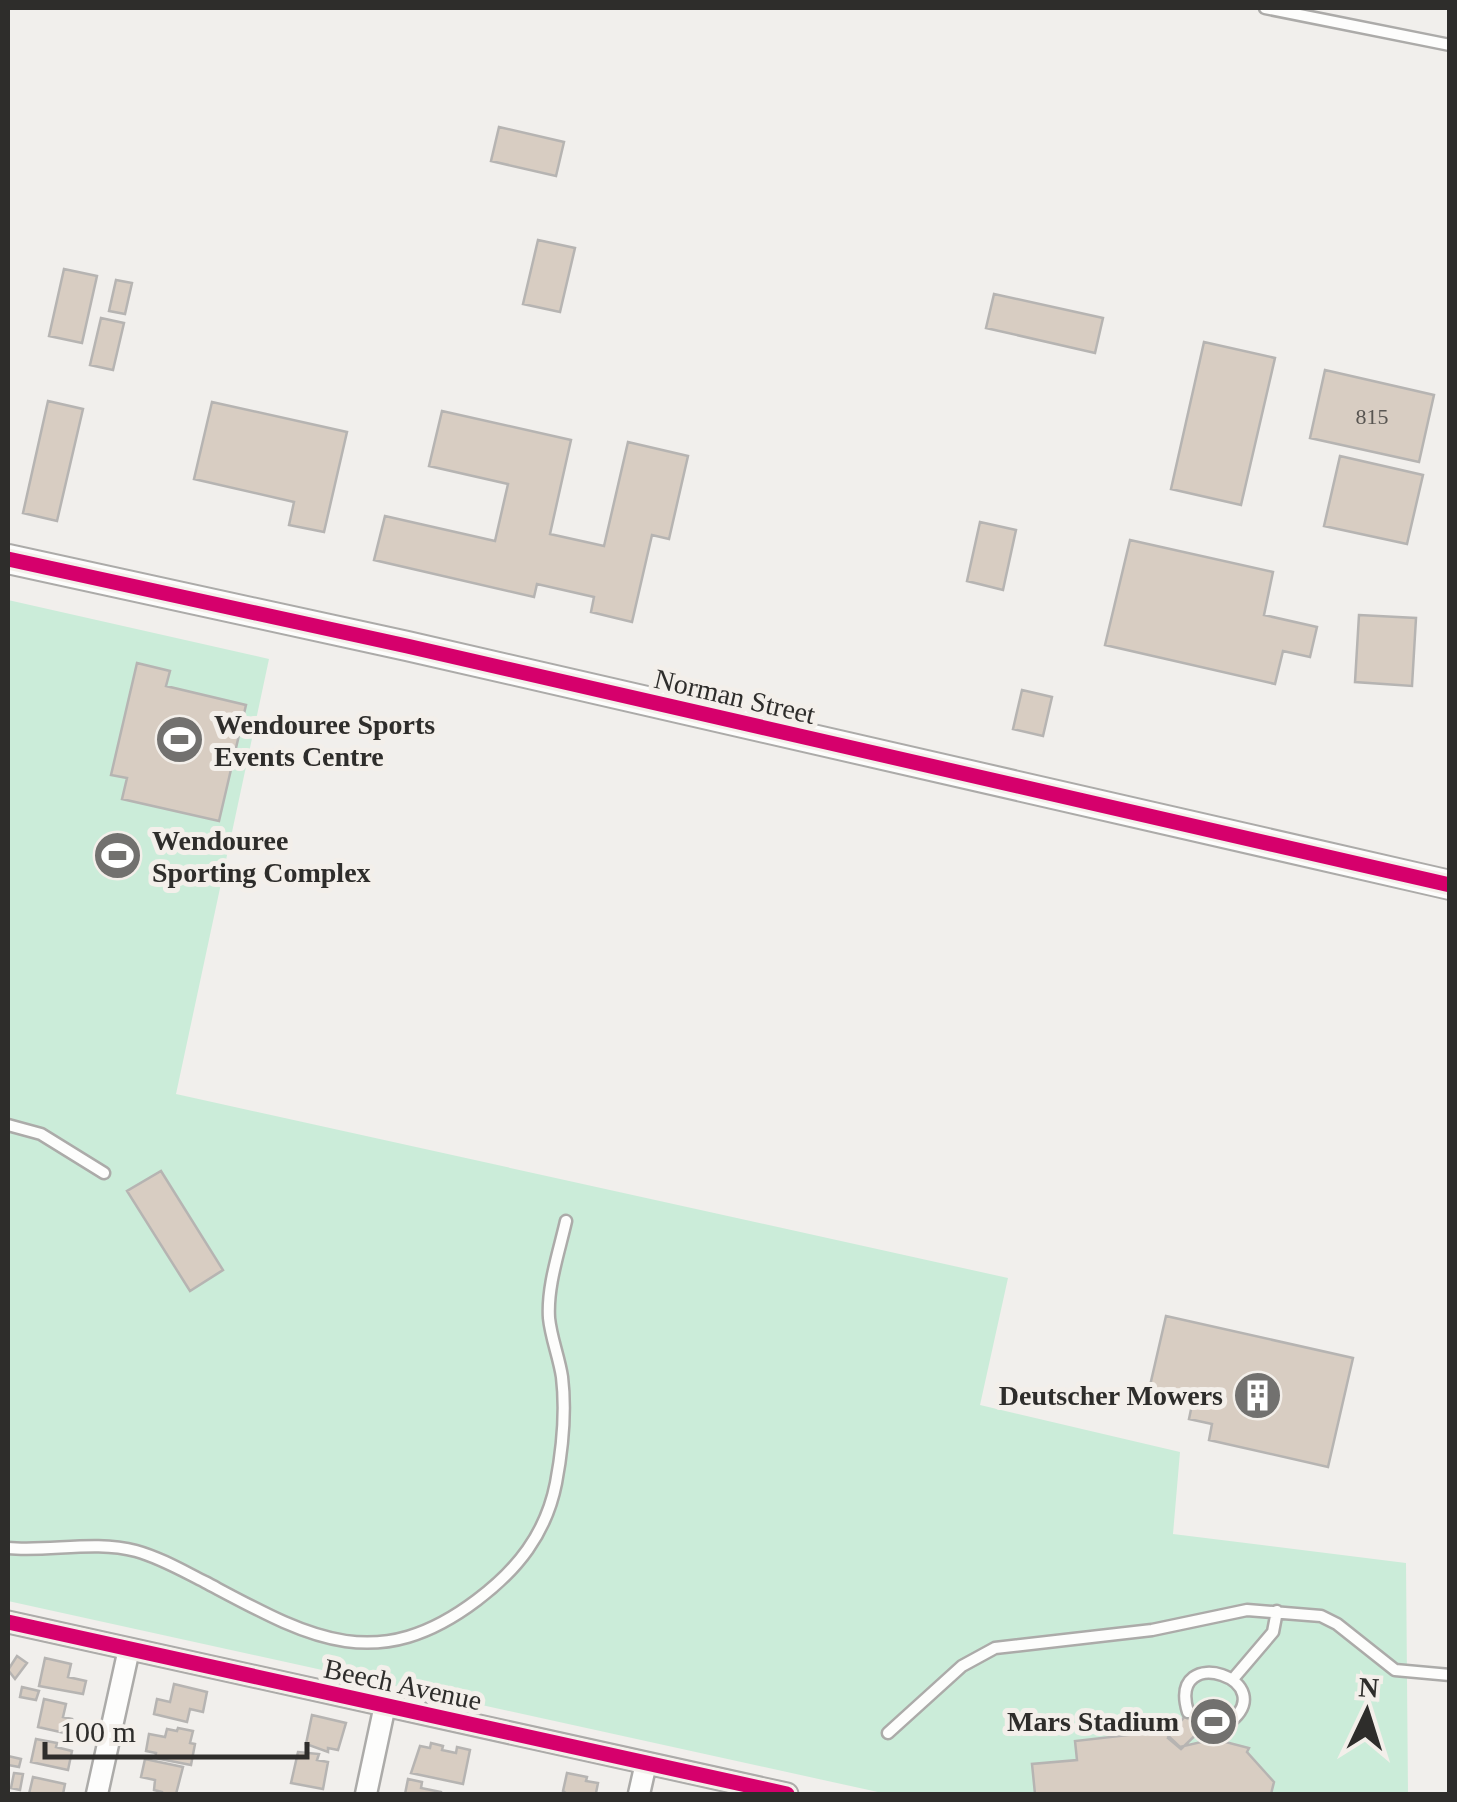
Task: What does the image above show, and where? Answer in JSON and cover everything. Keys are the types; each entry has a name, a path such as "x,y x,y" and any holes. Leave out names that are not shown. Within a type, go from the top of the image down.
{"main road":[{"name":"Norman Street","path":"8,560 408,646 1450,885"}],"street":[{"name":"Beech Avenue","path":"8,1622 787,1794"},
{"path":"97,1794 129,1648"},
{"path":"366,1794 386,1705"},
{"path":"639,1794 646,1763"}],"lane":[{"path":"1264,8 1450,45"},
{"path":"8,1125 41,1134 104,1174"},
{"path":"8,1548 133,1550 163,1560 277,1621 341,1643 381,1644 453,1618 525,1558 543,1524 556,1484 562,1378 549,1316 566,1221"},
{"path":"888,1733 968,1661 995,1648 1152,1630 1244,1610 1329,1619 1399,1672 1450,1675"},
{"path":"1233,1679 1273,1632 1277,1611"},
{"path":"1188,1712 1186,1692 1196,1677 1214,1671 1233,1679 1242,1698 1237,1716 1222,1727 1204,1726"}],"green space":[{"path":"8,600 269,659 176,1094 1008,1278 980,1405 1180,1452 1173,1534 1406,1563 1408,1794 887,1794 8,1601"}],"building":[{"path":"499,127 564,142 556,176 491,161"},
{"path":"538,240 575,248 560,312 523,304"},
{"path":"64,269 97,276 82,343 49,336"},
{"path":"116,280 132,283 125,314 109,311"},
{"path":"994,294 1103,318 1095,353 986,328"},
{"path":"101,318 124,323 113,370 90,365"},
{"path":"1204,342 1275,358 1241,505 1171,489"},
{"path":"1325,370 1434,395 1419,462 1310,438"},
{"path":"48,401 83,409 57,521 23,513"},
{"path":"212,402 347,432 324,532 289,525 294,502 194,479"},
{"path":"442,411 571,440 550,534 604,546 628,442 688,456 669,539 652,535 632,622 591,612 594,597 537,584 534,597 374,560 385,516 495,541 508,484 429,466"},
{"path":"1340,456 1423,475 1407,544 1324,526"},
{"path":"980,522 1016,530 1003,590 967,581"},
{"path":"1130,540 1273,572 1264,615 1317,627 1310,657 1283,651 1275,684 1105,645"},
{"path":"1359,615 1416,618 1412,686 1355,682"},
{"name":"Wendouree Sports Events Centre","path":"137,663 170,671 166,686 246,705 219,821 122,799 127,778 111,775"},
{"path":"1022,690 1052,697 1043,736 1013,729"},
{"path":"161,1171 223,1270 190,1291 127,1191"},
{"name":"Deutscher Mowers","path":"1166,1316 1353,1358 1328,1467 1209,1440 1212,1424 1189,1419 1193,1400 1149,1390"},
{"path":"17,1656 27,1663 15,1679 8,1670"},
{"path":"45,1658 71,1664 68,1677 86,1681 83,1694 39,1686"},
{"path":"174,1684 207,1692 203,1712 190,1709 187,1722 154,1714 157,1699 170,1702"},
{"path":"22,1687 39,1691 36,1700 20,1697"},
{"path":"44,1699 66,1704 63,1717 72,1719 69,1734 38,1727"},
{"path":"1188,1712 1204,1727 1181,1749 1168,1738"},
{"path":"312,1715 346,1723 338,1750 328,1748 328,1752 306,1744"},
{"path":"167,1729 193,1731 191,1765 155,1758 156,1753 146,1751 149,1734 165,1737"},
{"path":"1163,1731 1180,1747 1214,1739 1249,1748 1247,1752 1274,1782 1271,1794 1035,1794 1032,1764 1077,1760 1075,1741"},
{"path":"36,1739 72,1751 68,1770 31,1762"},
{"path":"431,1743 456,1753 457,1747 470,1750 463,1784 411,1773 420,1746 430,1748"},
{"path":"298,1752 319,1754 317,1760 328,1762 323,1789 291,1783"},
{"path":"8,1756 21,1759 19,1767 8,1765"},
{"path":"145,1759 183,1767 176,1794 162,1794 154,1790 155,1780 141,1777"},
{"path":"14,1773 23,1774 20,1790 11,1788"},
{"path":"567,1773 598,1783 596,1793 603,1794 567,1794 563,1791"},
{"path":"33,1777 65,1784 63,1794 29,1794"},
{"path":"408,1779 422,1782 421,1788 441,1794 405,1794"}],"cycle path":[{"path":"8,559 407,646 1450,885"},
{"path":"8,1622 787,1794"}],"place":[{"name":"Wendouree Sports Events Centre","path":"179,740"},
{"name":"Wendouree Sporting Complex","path":"117,856"},
{"name":"Deutscher Mowers","path":"1258,1395"},
{"name":"Mars Stadium","path":"1214,1721"}]}
